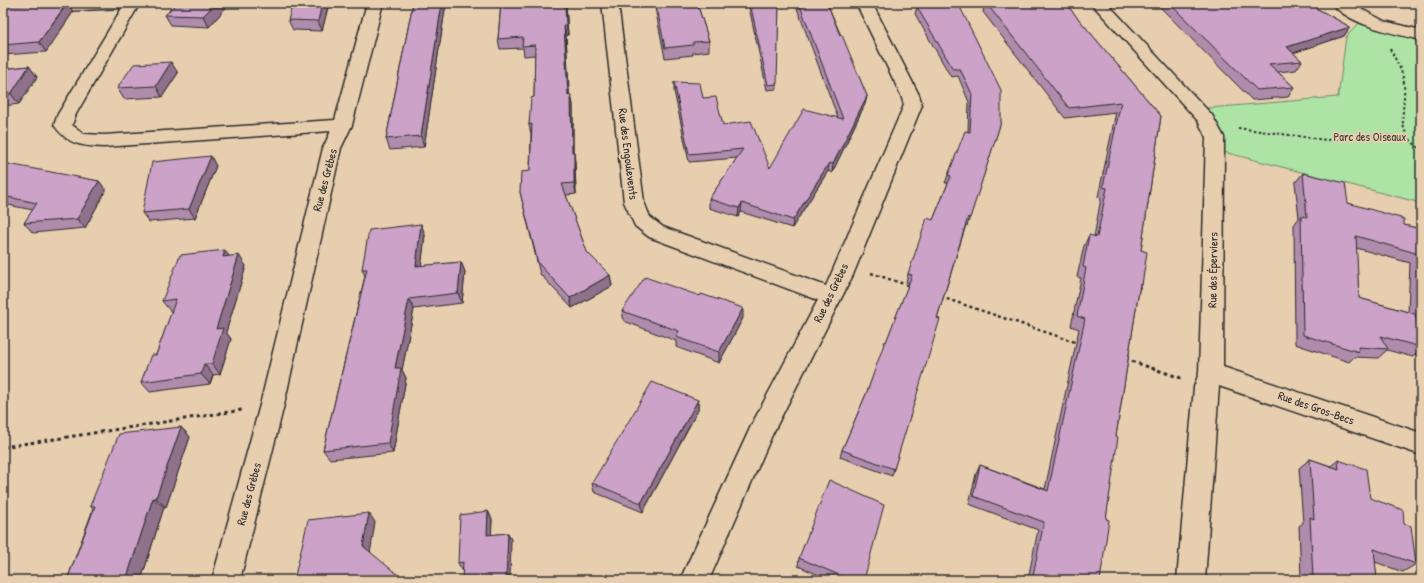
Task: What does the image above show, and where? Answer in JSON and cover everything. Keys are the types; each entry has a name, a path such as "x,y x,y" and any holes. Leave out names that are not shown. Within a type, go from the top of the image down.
{"street":[{"path":"3,9 130,3"},
{"path":"130,3 67,114 63,125 76,139 104,141 343,125 375,3"},
{"name":"Rue des Engoulevents","path":"610,3 634,202 642,221 656,232 830,296"},
{"name":"Rue des Grèbes","path":"694,580 761,432 846,264 913,105 910,95 888,54 864,3"},
{"name":"Rue des Éperviers","path":"1099,3 1210,124 1216,144 1209,380 1191,580"},
{"path":"1340,3 1353,13 1376,24 1421,35"},
{"name":"Rue des Grèbes","path":"226,580 272,405 330,156 343,125"},
{"name":"Rue des Gros-Becs","path":"1209,380 1421,444"}],"path":[{"path":"1376,24 1400,65 1404,86 1402,124 1407,137 1421,149"},
{"path":"1210,124 1326,140 1376,135 1407,137"},
{"path":"846,264 913,287"},
{"path":"936,295 1078,343"},
{"path":"1124,358 1209,380"},
{"path":"3,447 272,405"}],"green space":[{"name":"Parc des Oiseaux","path":"1363,19 1413,33 1421,62 1421,203 1216,150 1197,109 1338,97 1346,37"}],"building":[{"path":"67,3 39,42 3,45 3,6"},
{"path":"177,3 216,3 203,16 165,15"},
{"path":"293,3 322,3 318,21 288,20"},
{"path":"413,3 442,3 421,136 386,139"},
{"path":"501,3 565,3 566,25 564,25 568,95 571,95 574,183 562,184 587,252 610,275 570,298 538,263 520,192 521,172 530,171 532,124 529,125 531,98 534,97 535,45 522,46 523,37 498,39"},
{"path":"656,3 697,3 709,41 693,42 693,45 665,48"},
{"path":"750,3 779,3 777,84 768,85"},
{"path":"799,3 827,3 867,96 833,164 829,163 793,220 742,203 739,208 709,199 743,149 689,154 674,82 700,83 703,98 716,97 723,125 751,121 770,168 804,109 843,119"},
{"path":"958,3 1001,90 1001,122 970,218 968,217 937,318 940,319 894,469 842,450 867,392 885,341 886,342 912,275 908,274 927,218 933,220 951,176 948,175 965,131 970,132 972,94 960,69 953,69 917,7"},
{"path":"986,3 1065,3 1161,116 1141,250 1147,252 1142,285 1140,284 1116,436 1118,437 1106,519 1109,520 1100,580 1032,580 1044,522 973,496 980,465 1048,491 1085,319 1077,316 1086,268 1083,267 1089,235 1097,237 1107,188 1103,187 1121,102 1069,108"},
{"path":"1169,3 1307,3 1350,27 1287,47 1302,61 1269,64 1294,87 1257,90"},
{"path":"171,62 156,86 117,88 134,64"},
{"path":"29,66 11,94 3,94 3,69"},
{"path":"211,156 189,209 142,213 152,162"},
{"path":"8,164 99,181 77,219 24,223 37,203 3,196 3,167"},
{"path":"1303,173 1345,183 1348,203 1404,219 1404,225 1421,229 1421,327 1418,326 1421,347 1380,336 1388,349 1358,347 1359,352 1303,335 1301,216 1307,217","holes":["1356,236 1419,254 1417,323 1415,314 1359,298"]},
{"path":"421,224 416,266 461,262 458,293 409,299 395,368 401,368 388,443 323,450 367,269 362,269 369,230"},
{"path":"225,250 223,257 239,255 216,329 223,328 212,364 204,364 201,374 141,382 151,355 156,355 176,299 162,301 180,255"},
{"path":"645,277 700,296 701,294 743,308 719,352 676,337 679,331 622,311"},
{"path":"652,382 698,400 641,503 592,483"},
{"path":"181,427 156,498 153,498 126,580 67,580 95,506 90,506 119,434"},
{"path":"1310,459 1339,469 1338,460 1366,469 1370,498 1403,510 1404,524 1411,526 1416,564 1374,549 1377,580 1318,580 1313,578 1310,517 1314,519"},
{"path":"829,480 884,505 864,580 851,580 799,558"},
{"path":"488,511 487,535 508,533 506,580 462,580 463,562 458,563 460,515"},
{"path":"369,513 363,546 404,580 294,580 308,520"}]}
